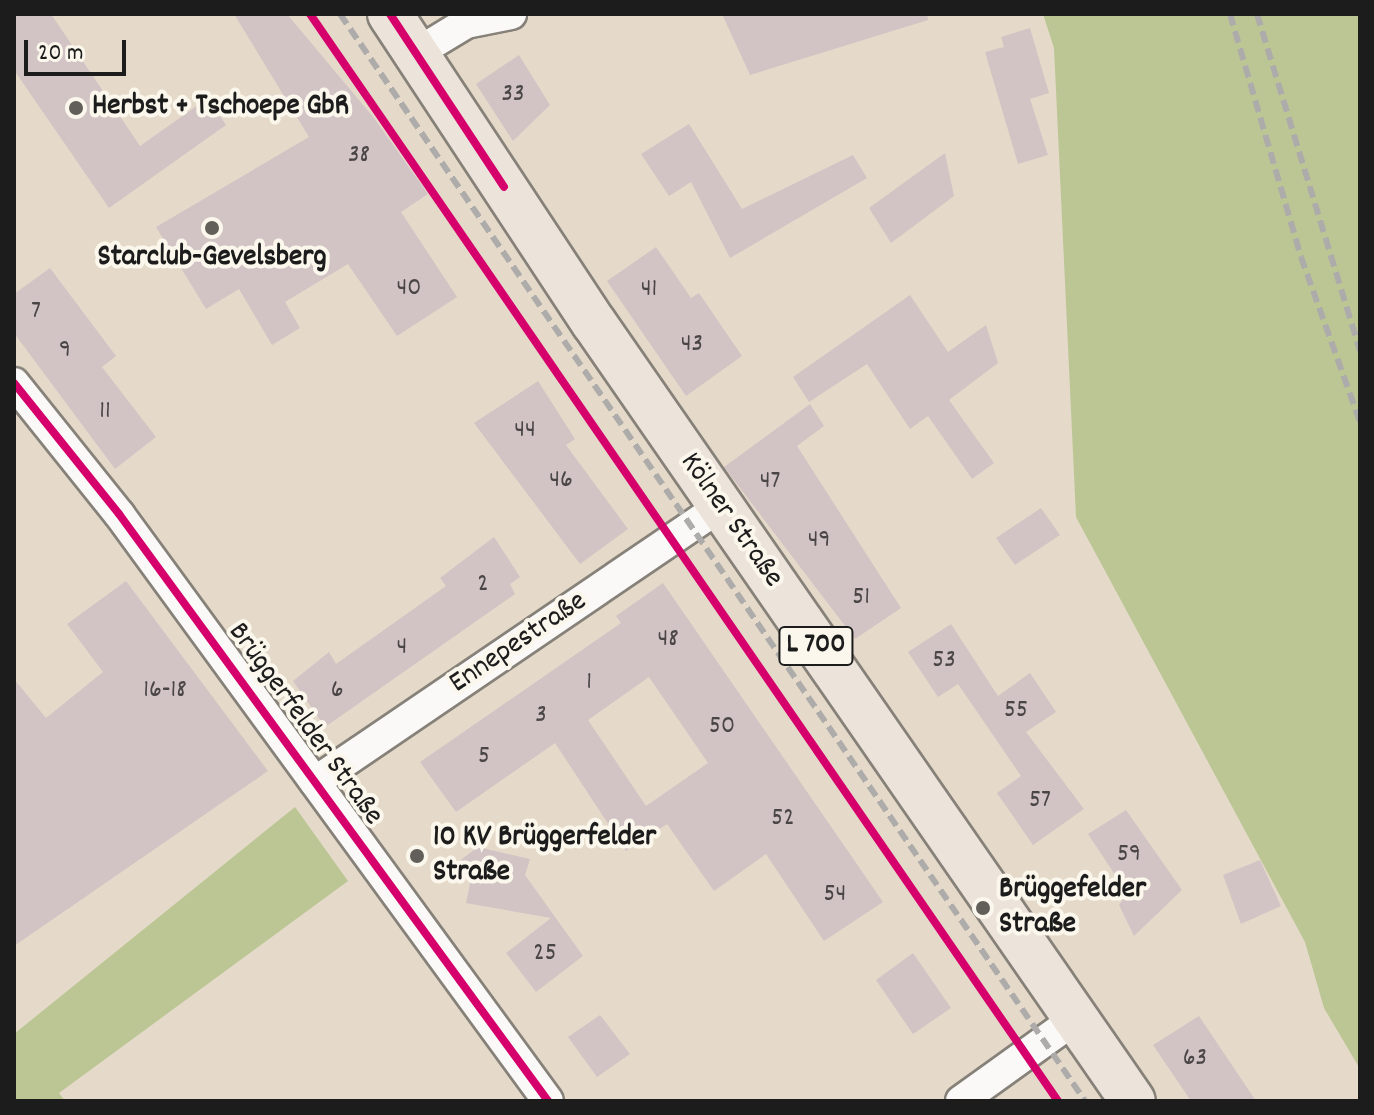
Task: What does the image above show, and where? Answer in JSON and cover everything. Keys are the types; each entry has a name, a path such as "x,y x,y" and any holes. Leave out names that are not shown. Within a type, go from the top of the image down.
{"main road":[{"name":"Kölner Straße","path":"390,14 1133,1101"}],"street":[{"path":"415,54 466,23 511,14"},
{"name":"Brüggerfelder Straße","path":"14,383 315,782 548,1101"},
{"name":"Ennepestraße","path":"315,782 723,505"},
{"path":"961,1101 1075,1019"}],"green space":[{"path":"1043,14 1360,14 1360,1069 1324,1008 1305,942 1076,517 1054,48"},
{"path":"295,807 348,881 59,1093 65,1101 14,1101 14,1034"}],"building":[{"path":"14,14 51,14 140,146 208,98 226,125 109,208 14,70"},
{"path":"234,14 287,14 374,118 428,194 401,212 457,297 397,336 348,264 285,302 300,328 272,345 239,289 206,309 156,227 309,137"},
{"path":"722,14 927,14 928,20 750,75"},
{"path":"1030,28 1049,93 1030,99 1048,155 1018,164 985,52 1004,47 1001,37"},
{"path":"519,55 550,105 513,141 476,84"},
{"path":"689,124 742,209 853,155 867,178 730,258 691,182 669,196 641,154"},
{"path":"945,153 954,196 891,243 869,208"},
{"path":"656,247 691,298 699,293 742,356 686,396 607,281"},
{"path":"50,268 116,356 102,367 156,437 115,469 14,333 14,294"},
{"path":"910,295 948,352 986,325 998,363 949,400 994,463 972,479 928,416 910,429 867,364 809,402 793,377"},
{"path":"538,381 575,439 566,445 628,529 580,564 474,423"},
{"path":"810,404 824,426 797,446 901,608 855,639 724,467"},
{"path":"1041,508 1060,535 1015,565 996,538"},
{"path":"494,537 520,577 510,584 515,594 325,727 293,681 329,652 336,664 446,586 440,578"},
{"path":"126,581 268,771 14,946 14,679 46,718 103,672 67,624"},
{"path":"663,583 883,902 824,941 766,854 714,891 667,824 626,851 555,743 456,812 420,762 621,623 616,616","holes":["649,677 708,763 646,806 588,720"]},
{"path":"951,624 998,696 1030,673 1056,712 1026,732 1084,809 1033,845 997,793 1021,776 958,684 938,697 908,652"},
{"path":"1126,810 1182,890 1134,936 1119,905 1127,893 1088,834"},
{"path":"478,847 530,859 525,875 583,956 536,992 506,953 551,918 466,903 471,879 458,862"},
{"path":"1260,860 1281,906 1241,924 1223,875"},
{"path":"913,953 951,1008 913,1034 876,980"},
{"path":"600,1015 630,1054 597,1077 568,1037"},
{"path":"1199,1016 1256,1101 1191,1101 1153,1045"}],"railway":[{"path":"340,14 1085,1101"},
{"path":"1230,14 1301,257 1360,422"},
{"path":"1257,14 1360,351"}],"cycle path":[{"path":"310,14 1058,1101"},
{"path":"390,14 504,187"},
{"path":"14,383 119,514 548,1101"}],"place":[{"name":"Herbst + Tschoepe GbR","path":"76,108"},
{"name":"Starclub-Gevelsberg","path":"212,228"},
{"name":"10 KV Brüggerfelder Straße","path":"417,856"},
{"name":"Brüggefelder Straße","path":"983,908"}]}
